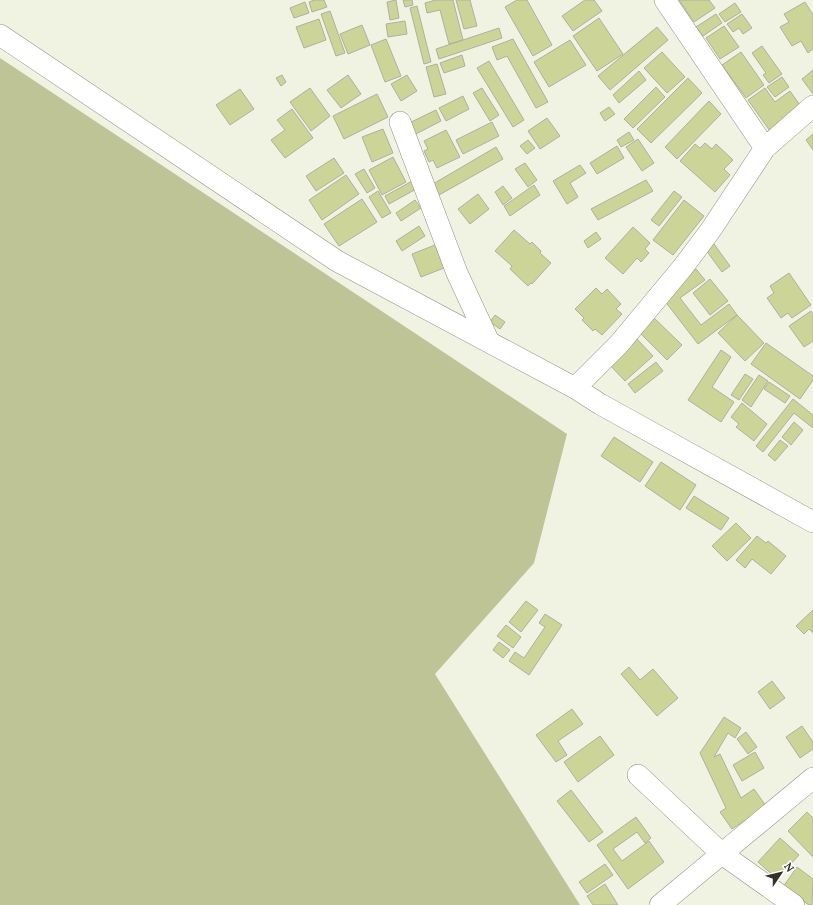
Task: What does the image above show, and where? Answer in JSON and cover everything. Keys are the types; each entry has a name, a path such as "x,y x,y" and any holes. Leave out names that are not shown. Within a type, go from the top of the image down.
{"street":[{"path":"665,0 764,148"},
{"path":"0,35 337,261 575,388 600,404 813,522"},
{"path":"575,388 619,344 683,267 710,231 764,148 813,106"},
{"path":"400,122 457,272 489,342"},
{"path":"638,775 722,854 794,905"},
{"path":"660,905 813,778"}],"green space":[{"path":"0,58 567,434 534,563 435,674 580,905 0,905"}],"building":[{"path":"314,0 324,0 327,7 312,12 309,2"},
{"path":"396,0 399,18 390,20 387,2"},
{"path":"403,0 412,0 413,5 405,7"},
{"path":"436,0 453,0 463,40 449,44 440,10 427,13 425,3"},
{"path":"456,0 470,0 477,26 464,29"},
{"path":"517,0 527,0 552,45 533,56 505,7"},
{"path":"585,0 594,0 602,11 573,31 562,16"},
{"path":"679,0 709,0 715,8 694,22"},
{"path":"305,2 309,13 294,18 290,8"},
{"path":"805,2 813,15 813,49 808,53 801,41 792,46 780,27 789,22 784,14"},
{"path":"735,3 741,12 725,22 719,14"},
{"path":"417,6 431,62 424,64 410,8"},
{"path":"330,11 345,53 336,56 321,14"},
{"path":"716,14 722,23 703,36 696,27"},
{"path":"742,14 752,28 743,34 739,28 733,32 727,24"},
{"path":"599,18 623,54 597,71 573,36"},
{"path":"319,19 326,40 304,48 296,27"},
{"path":"405,21 407,34 388,37 386,24"},
{"path":"362,25 370,45 348,54 340,34"},
{"path":"724,26 739,47 720,59 706,38"},
{"path":"657,27 668,40 610,90 598,76"},
{"path":"499,28 502,38 439,59 436,49"},
{"path":"386,39 401,76 385,82 371,45"},
{"path":"513,39 548,102 536,108 507,56 497,60 492,47"},
{"path":"570,40 586,65 549,87 534,62"},
{"path":"762,46 782,74 769,83 763,75 766,73 752,53"},
{"path":"662,52 685,77 667,93 644,68"},
{"path":"741,52 764,85 746,98 722,65"},
{"path":"462,55 465,66 444,73 440,63"},
{"path":"489,61 524,120 513,127 477,68"},
{"path":"437,64 446,94 434,97 426,67"},
{"path":"813,70 813,94 802,79"},
{"path":"639,71 646,80 619,103 613,95"},
{"path":"282,75 286,82 281,86 276,78"},
{"path":"348,75 361,94 341,108 327,90"},
{"path":"407,75 417,91 401,101 391,84"},
{"path":"782,77 789,87 775,97 767,87"},
{"path":"688,78 702,93 651,143 637,129"},
{"path":"656,87 665,97 633,128 624,119"},
{"path":"310,88 330,116 311,131 290,102"},
{"path":"482,88 499,115 490,121 473,93"},
{"path":"765,88 775,102 790,91 802,108 770,131 748,100"},
{"path":"240,89 254,109 230,125 216,105"},
{"path":"377,94 388,117 344,139 333,116"},
{"path":"463,96 469,109 446,121 439,108"},
{"path":"709,101 721,114 677,159 665,147"},
{"path":"609,107 615,114 605,121 600,113"},
{"path":"292,109 313,138 285,158 271,140 285,130 277,120"},
{"path":"436,110 441,121 412,136 407,124"},
{"path":"547,118 560,136 540,149 528,131"},
{"path":"492,122 499,136 463,154 456,140"},
{"path":"383,129 393,153 372,162 362,137"},
{"path":"446,130 460,157 437,168 433,160 429,162 424,151 428,149 424,141"},
{"path":"629,132 634,140 621,147 617,140"},
{"path":"813,134 813,150 806,140"},
{"path":"638,139 654,163 642,171 626,147"},
{"path":"528,140 535,148 527,154 520,146"},
{"path":"705,143 712,149 716,144 733,160 724,169 730,175 715,192 680,161 695,144 700,148"},
{"path":"617,146 624,158 597,174 590,163"},
{"path":"496,147 503,159 439,195 433,184"},
{"path":"393,157 406,182 382,195 369,170"},
{"path":"334,158 344,173 316,191 306,176"},
{"path":"525,163 537,180 528,187 515,169"},
{"path":"580,165 586,173 570,183 578,197 567,204 553,181"},
{"path":"364,169 375,188 367,193 355,174"},
{"path":"346,175 359,194 322,220 309,200"},
{"path":"414,180 418,188 389,204 385,196"},
{"path":"646,180 653,191 598,220 591,209"},
{"path":"534,185 540,195 510,216 504,206"},
{"path":"503,186 512,198 503,205 495,192"},
{"path":"378,191 391,213 382,218 369,197"},
{"path":"674,191 682,197 659,226 651,220"},
{"path":"478,194 489,209 470,224 458,209"},
{"path":"362,199 377,222 339,246 324,224"},
{"path":"415,200 421,208 401,221 396,213"},
{"path":"684,200 704,216 673,255 653,240"},
{"path":"419,226 425,236 402,251 396,241"},
{"path":"633,227 650,243 645,249 649,253 641,262 637,258 623,274 605,258"},
{"path":"514,230 530,244 532,242 541,251 540,253 551,263 532,284 531,283 528,286 510,269 512,266 495,251"},
{"path":"596,232 601,239 588,248 584,241"},
{"path":"714,244 730,266 722,272 706,250"},
{"path":"435,245 444,268 421,277 412,254"},
{"path":"696,269 705,280 680,298 701,325 729,304 737,315 698,344 661,296"},
{"path":"789,273 811,305 792,318 788,313 781,318 767,298 774,293 770,286"},
{"path":"710,279 728,301 710,315 693,293"},
{"path":"596,288 602,294 607,289 621,304 616,309 622,314 602,335 595,329 593,331 582,320 584,318 575,309"},
{"path":"811,311 813,314 813,341 804,347 789,326"},
{"path":"495,315 505,322 500,329 490,322"},
{"path":"737,315 764,343 745,361 718,333"},
{"path":"652,316 682,345 667,360 638,331"},
{"path":"635,337 653,356 625,381 607,362"},
{"path":"766,343 813,376 813,380 800,399 751,364"},
{"path":"721,350 731,357 712,387 734,402 721,422 688,400"},
{"path":"656,362 663,371 635,393 628,384"},
{"path":"745,374 753,379 739,400 731,395"},
{"path":"759,375 768,381 751,407 742,400"},
{"path":"769,382 790,396 785,403 764,389"},
{"path":"793,399 813,415 813,428 794,413 763,452 756,446"},
{"path":"742,403 767,424 754,441 736,427 739,424 731,417"},
{"path":"794,422 803,430 791,445 782,437"},
{"path":"614,437 653,462 640,482 601,456"},
{"path":"780,440 788,446 775,461 768,455"},
{"path":"661,462 696,485 680,510 645,486"},
{"path":"694,496 729,518 721,530 686,508"},
{"path":"736,523 751,538 727,561 712,546"},
{"path":"757,536 766,543 768,541 786,556 771,574 752,559 745,568 736,560"},
{"path":"526,601 538,610 521,632 509,622"},
{"path":"813,610 813,633 809,629 804,634 796,626"},
{"path":"545,614 562,625 529,675 509,661 515,652 524,658 545,627 539,623"},
{"path":"506,625 521,637 513,648 497,636"},
{"path":"499,642 510,650 503,658 493,650"},
{"path":"629,667 640,680 653,669 678,698 657,716 621,674"},
{"path":"772,681 785,698 770,709 758,692"},
{"path":"572,709 583,724 558,741 567,755 556,762 536,735"},
{"path":"724,717 741,728 735,738 728,733 714,757 720,754 741,798 754,789 766,806 732,829 720,812 726,808 700,753"},
{"path":"802,726 813,742 813,749 800,758 786,737"},
{"path":"746,732 757,747 748,754 737,739"},
{"path":"600,736 614,755 578,782 564,762"},
{"path":"755,752 764,768 742,781 733,765"},
{"path":"571,790 603,832 589,842 557,801"},
{"path":"807,812 813,818 813,857 788,831"},
{"path":"636,817 651,838 645,843 637,832 613,849 622,861 649,841 664,862 628,889 597,845"},
{"path":"780,838 799,855 777,879 758,862"},
{"path":"605,864 613,875 587,893 579,882"},
{"path":"797,867 813,879 812,905 809,905 783,887"},
{"path":"605,884 618,905 593,905 587,896"}]}
